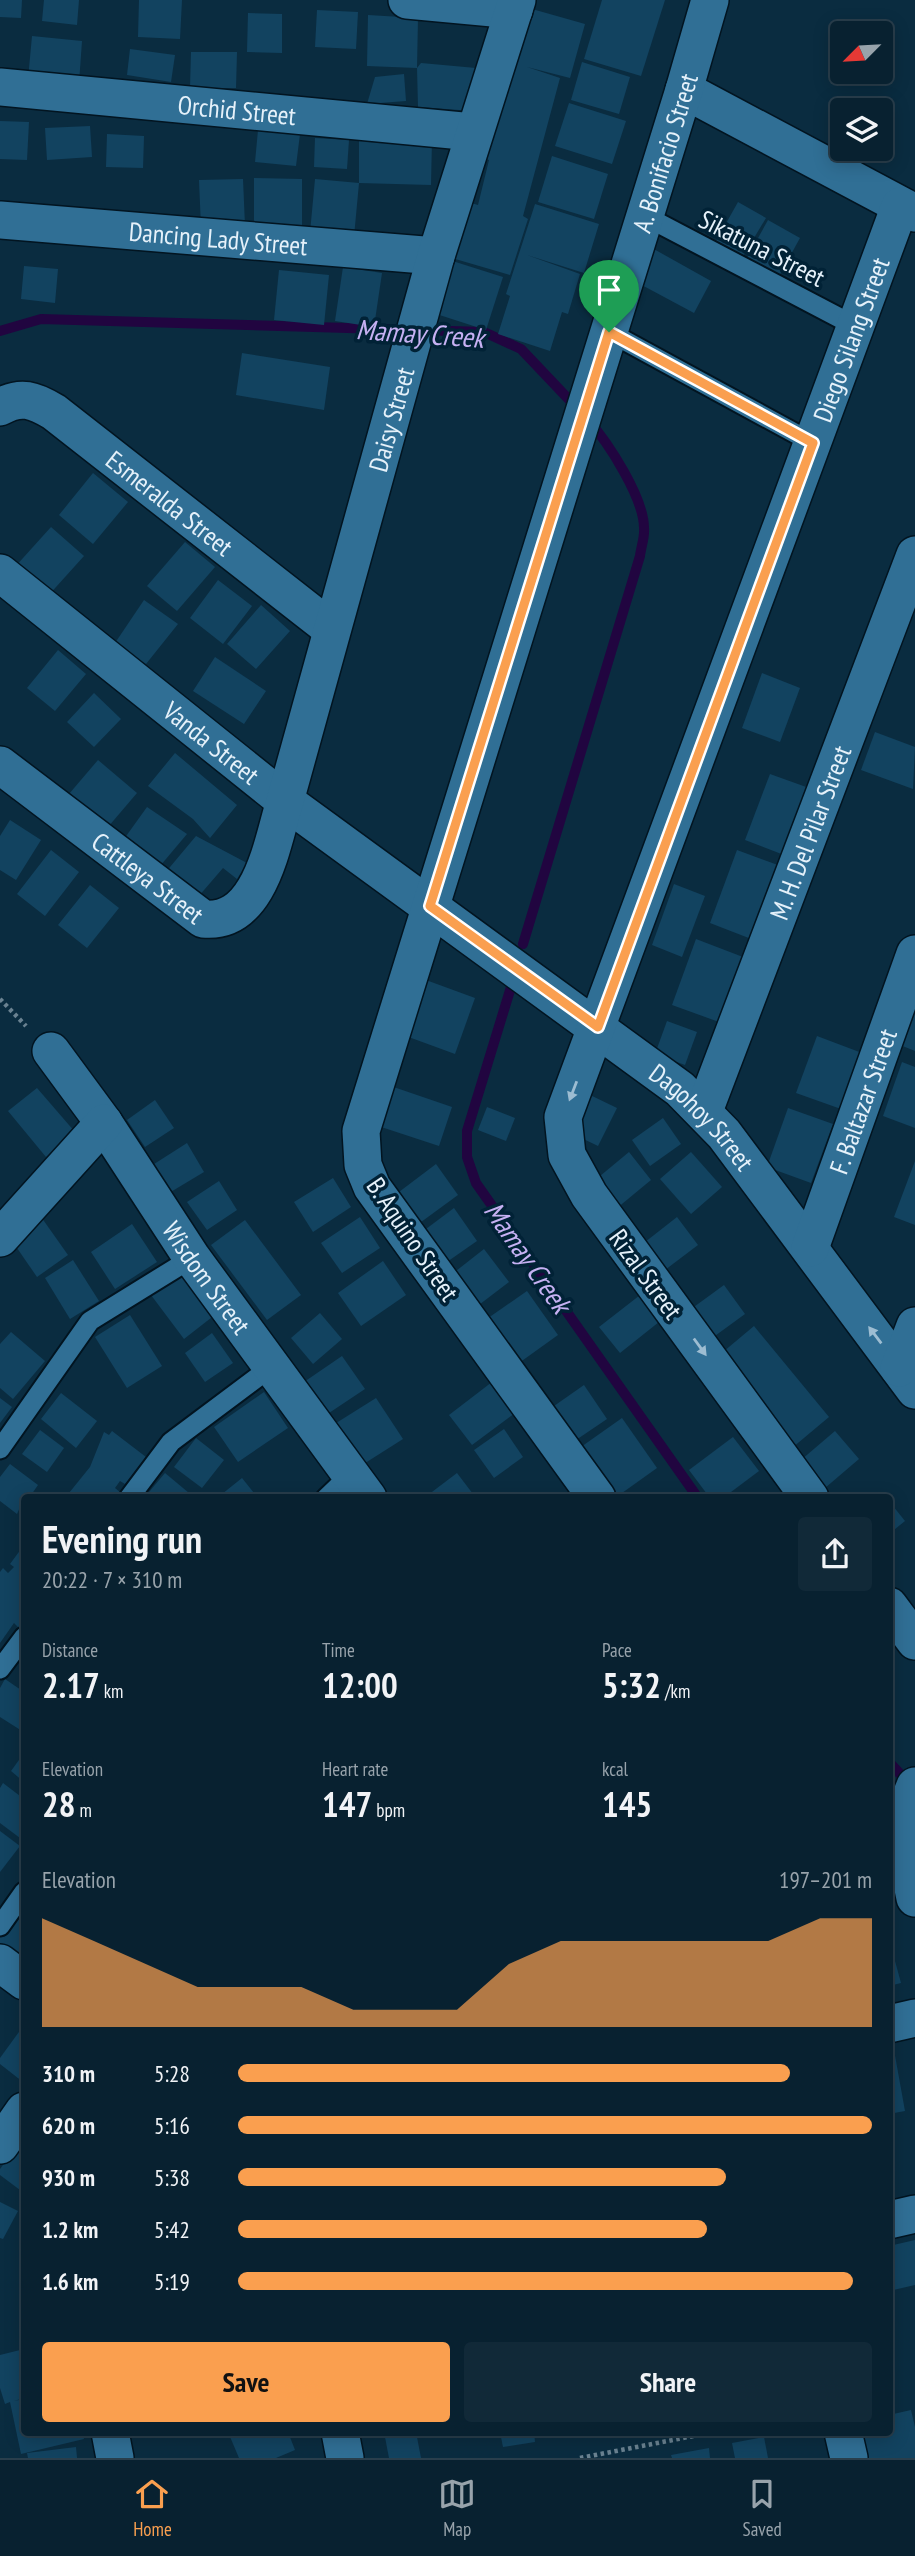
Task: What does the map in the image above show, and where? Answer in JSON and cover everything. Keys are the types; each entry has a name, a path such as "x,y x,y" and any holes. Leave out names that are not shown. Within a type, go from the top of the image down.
{"street":[{"path":"407,0 515,5"},
{"name":"A. Bonifacio Street","path":"430,906 710,0"},
{"name":"Daisy Street","path":"285,801 330,628 436,256 515,5"},
{"name":"Orchid Street","path":"0,88 474,132"},
{"path":"684,90 908,210"},
{"name":"Diego Silang Street","path":"598,1027 855,326 908,210"},
{"name":"Dancing Lady Street","path":"0,220 436,256"},
{"name":"Esmeralda Street","path":"0,407 23,398 37,402 54,412 330,628"},
{"name":"M. H. Del Pilar Street","path":"704,1111 915,555"},
{"name":"Vanda Street","path":"0,573 285,801 430,906"},
{"name":"Cattleya Street","path":"0,765 203,919 218,920 249,900 262,874 285,801"},
{"name":"Dagohoy Street","path":"430,906 660,1071 704,1111 907,1379"},
{"name":"B. Aquino Street","path":"430,906 361,1130 363,1164 373,1187 594,1494"},
{"name":"F. Baltazar Street","path":"810,1248 915,954"},
{"name":"Rizal Street","path":"598,1027 563,1117 567,1155 589,1195 807,1494"},
{"name":"Wisdom Street","path":"51,1051 104,1123 192,1258 274,1365 348,1490"},
{"path":"0,1238 104,1123"},
{"path":"907,1379 915,1326"},
{"path":"915,1786 906,1805 896,1840 915,1898"},
{"path":"0,1963 21,1979"},
{"path":"893,2023 915,2018"},
{"path":"0,2145 21,2115"},
{"path":"893,2219 915,2214"},
{"path":"111,2436 115,2458"},
{"path":"341,2436 345,2458"},
{"path":"844,2436 849,2458"}],"lane":[{"name":"Sikatuna Street","path":"645,216 855,326"},
{"path":"609,332 813,443"},
{"path":"0,1449 90,1321 192,1258"},
{"path":"132,1494 171,1442 274,1365"},
{"path":"0,1669 21,1641"},
{"path":"0,1926 21,1896"}],"path":[{"path":"580,2458 693,2436"}],"building":[{"path":"0,0 22,0 21,18 0,17"},
{"path":"44,0 79,0 77,25 42,21"},
{"path":"139,0 182,0 180,39 138,37"},
{"path":"602,0 665,0 641,76 584,59"},
{"path":"525,7 585,24 570,78 527,67 560,78 523,216 528,219 510,275 445,256 461,200 478,205 489,160 479,157"},
{"path":"317,10 358,12 356,49 315,47"},
{"path":"248,13 282,14 282,53 247,52"},
{"path":"368,15 418,18 417,68 367,66"},
{"path":"32,36 82,41 79,83 28,79"},
{"path":"130,49 175,55 171,82 127,75"},
{"path":"191,52 237,52 236,88 190,88"},
{"path":"582,62 630,77 619,114 571,100"},
{"path":"421,63 476,68 473,111 418,107 417,68"},
{"path":"404,74 406,101 367,104 375,77"},
{"path":"569,103 626,121 612,164 555,146"},
{"path":"0,121 29,122 27,160 0,159"},
{"path":"90,126 92,157 47,160 45,128"},
{"path":"258,130 300,134 296,166 255,162"},
{"path":"107,134 144,136 143,168 106,167"},
{"path":"359,137 432,138 431,185 359,183"},
{"path":"315,138 349,140 347,169 314,167"},
{"path":"552,156 608,174 594,219 538,202"},
{"path":"254,178 302,179 302,230 254,229"},
{"path":"243,179 245,226 201,227 199,180"},
{"path":"315,179 359,183 353,247 309,243"},
{"path":"738,202 766,218 742,258 715,243"},
{"path":"535,204 599,224 584,273 527,255 580,274 568,314 562,312 550,351 498,334 510,296 506,294"},
{"path":"768,220 800,238 779,276 747,258"},
{"path":"652,248 711,281 694,313 638,283"},
{"path":"443,258 503,277 486,330 427,311"},
{"path":"24,266 58,269 55,303 21,299"},
{"path":"343,267 382,273 374,327 335,321"},
{"path":"279,270 329,275 324,325 274,320"},
{"path":"242,353 330,367 324,410 236,395"},
{"path":"93,473 128,502 93,544 59,515"},
{"path":"51,527 84,556 47,597 14,568"},
{"path":"185,542 215,567 177,611 147,586"},
{"path":"218,580 252,606 223,644 190,618"},
{"path":"144,600 178,624 146,664 113,646"},
{"path":"261,605 290,631 256,669 227,644"},
{"path":"58,650 86,674 55,711 27,688"},
{"path":"215,657 266,691 244,724 193,691"},
{"path":"762,673 800,688 780,742 742,728"},
{"path":"94,693 121,719 94,747 67,722"},
{"path":"875,732 915,747 913,789 861,770"},
{"path":"175,753 237,805 210,838 193,819 148,786"},
{"path":"98,760 137,793 108,827 69,794"},
{"path":"770,774 809,788 784,855 745,840"},
{"path":"147,807 187,834 155,872 119,846"},
{"path":"10,820 41,840 16,880 0,870 0,836"},
{"path":"196,836 247,863 237,879 223,868 198,897 165,873"},
{"path":"51,850 79,872 45,916 17,894"},
{"path":"737,850 786,868 759,942 710,923"},
{"path":"674,884 705,896 682,957 652,945"},
{"path":"90,885 119,908 87,948 58,925"},
{"path":"696,939 743,957 719,1022 672,1005"},
{"path":"415,976 475,998 455,1054 395,1032"},
{"path":"915,1006 915,1051 900,1045"},
{"path":"667,1021 697,1032 685,1065 655,1054"},
{"path":"817,1036 862,1053 841,1109 796,1093"},
{"path":"902,1062 915,1067 915,1128 883,1116"},
{"path":"379,1082 452,1107 439,1146 366,1122"},
{"path":"37,1088 75,1132 46,1157 8,1111"},
{"path":"588,1094 617,1108 598,1146 569,1132"},
{"path":"155,1100 174,1128 145,1147 127,1120"},
{"path":"487,1107 515,1118 506,1141 478,1130"},
{"path":"788,1108 833,1124 811,1183 767,1167"},
{"path":"663,1118 681,1144 650,1166 632,1140"},
{"path":"187,1143 204,1172 169,1193 151,1166"},
{"path":"629,1152 651,1180 611,1213 588,1186"},
{"path":"691,1152 722,1187 691,1214 660,1179"},
{"path":"915,1161 915,1225 894,1217"},
{"path":"436,1164 458,1195 417,1225 395,1195"},
{"path":"333,1178 351,1207 313,1232 294,1202"},
{"path":"219,1181 237,1210 207,1230 187,1202"},
{"path":"454,1208 477,1241 444,1264 422,1232"},
{"path":"39,1214 68,1255 37,1277 8,1235"},
{"path":"360,1217 380,1248 342,1273 321,1243"},
{"path":"677,1217 698,1245 661,1273 640,1246"},
{"path":"245,1220 301,1295 267,1320 211,1245"},
{"path":"132,1224 157,1262 115,1289 91,1252"},
{"path":"484,1249 509,1282 467,1314 442,1282"},
{"path":"73,1260 99,1301 70,1319 45,1278"},
{"path":"383,1261 406,1295 361,1326 338,1293"},
{"path":"184,1271 216,1314 184,1339 151,1295"},
{"path":"724,1285 745,1314 708,1341 687,1312"},
{"path":"527,1291 558,1335 512,1368 481,1323"},
{"path":"644,1292 664,1318 620,1353 599,1327"},
{"path":"320,1313 342,1339 313,1364 291,1338"},
{"path":"130,1315 162,1366 127,1388 95,1337"},
{"path":"754,1326 829,1417 792,1448 717,1357"},
{"path":"11,1332 45,1361 13,1399 0,1388 0,1344"},
{"path":"212,1333 233,1363 205,1382 185,1353"},
{"path":"342,1356 365,1389 326,1415 304,1382"},
{"path":"492,1382 515,1413 472,1445 449,1415"},
{"path":"584,1385 607,1419 576,1440 554,1406"},
{"path":"264,1392 288,1428 238,1462 214,1427"},
{"path":"61,1393 97,1421 76,1448 41,1419"},
{"path":"0,1398 12,1407 0,1423"},
{"path":"376,1398 403,1439 351,1472 325,1430"},
{"path":"622,1418 657,1468 621,1494 611,1494 571,1454"},
{"path":"504,1429 523,1457 494,1478 474,1450"},
{"path":"40,1430 64,1448 47,1472 22,1454"},
{"path":"112,1431 146,1457 125,1484 120,1481 115,1488 120,1494 69,1494 90,1467 104,1432 109,1435"},
{"path":"835,1431 859,1459 825,1488 801,1460"},
{"path":"733,1437 759,1471 728,1494 707,1494 689,1470"},
{"path":"196,1438 224,1460 202,1488 174,1467"},
{"path":"10,1464 38,1485 32,1494 21,1494 21,1505 17,1514 0,1501 0,1477"},
{"path":"165,1473 190,1494 147,1494"},
{"path":"457,1473 473,1494 429,1494"},
{"path":"242,1478 255,1494 222,1494"},
{"path":"893,1506 905,1521 893,1531"},
{"path":"21,1549 21,1626 19,1628 14,1623 0,1643 0,1572 3,1568 8,1573 14,1567 10,1564"},
{"path":"5,1679 21,1690 21,1730 0,1717 0,1688"},
{"path":"21,1757 21,1779 11,1771"},
{"path":"3,1783 21,1797 21,1839 0,1823 0,1788"},
{"path":"0,1831 20,1846 0,1872"},
{"path":"11,1911 21,1919 21,1961 0,1945 0,1928"},
{"path":"893,1954 901,1983 893,1985"},
{"path":"21,2029 21,2080 0,2064 0,2058"},
{"path":"893,2050 905,2111 893,2113"},
{"path":"21,2140 21,2191 0,2175 0,2169"},
{"path":"0,2202 18,2211 3,2239 0,2238"},
{"path":"915,2240 915,2285 893,2290 893,2245"},
{"path":"21,2350 21,2399 14,2401 21,2400 21,2436 83,2436 84,2439 21,2454 10,2402 5,2404 0,2388 0,2355"},
{"path":"911,2410 915,2427 915,2458 864,2458 858,2436 893,2436 893,2414"},
{"path":"230,2436 290,2436 295,2450 276,2458 239,2458"},
{"path":"385,2436 417,2436 421,2458 389,2458"},
{"path":"501,2436 534,2436 535,2442 503,2447"},
{"path":"764,2437 768,2458 735,2458 732,2443"},
{"path":"76,2447 77,2458 28,2458 27,2453"},
{"path":"709,2448 710,2458 672,2458 671,2455"}],"waterway":[{"name":"Mamay Creek","path":"0,331 41,319 484,332 521,349 577,408"},
{"name":"Mamay Creek","path":"523,944 640,556 644,535 642,516 632,486 615,456 588,420"},
{"name":"Mamay Creek","path":"511,987 467,1131 467,1157 476,1183 695,1494"},
{"name":"Mamay Creek","path":"893,1766 902,1776"}],"route":[{"path":"609,332 813,443 598,1027 430,906 609,332"}]}
